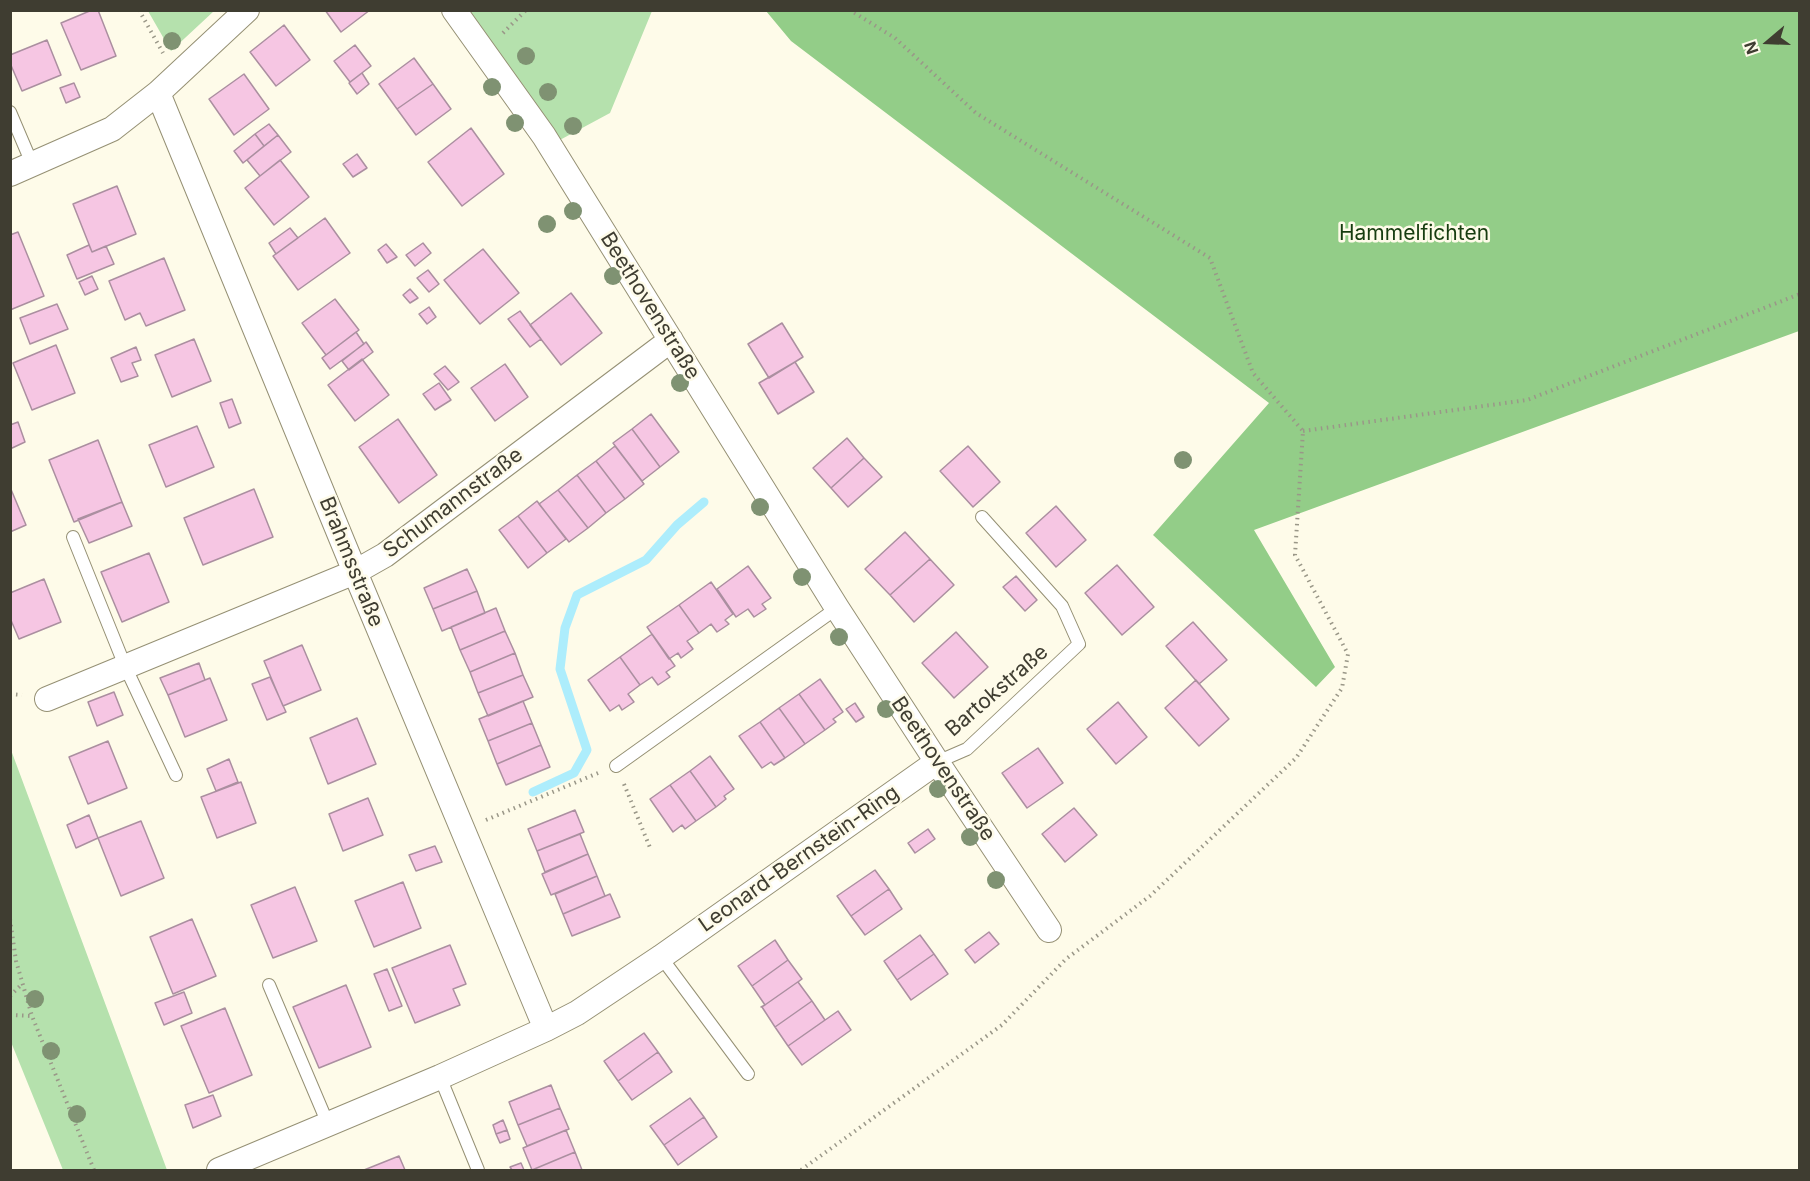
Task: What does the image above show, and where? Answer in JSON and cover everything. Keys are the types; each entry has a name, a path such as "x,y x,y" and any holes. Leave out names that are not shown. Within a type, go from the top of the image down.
{"street":[{"path":"22,170 112,129 166,86 247,10"},
{"name":"Beethovenstraße","path":"454,10 544,136 837,608 1049,930"},
{"name":"Brahmsstraße","path":"166,86 355,572 546,1029"},
{"name":"Schumannstraße","path":"47,699 355,572 385,555 671,340"},
{"name":"Leonard-Bernstein-Ring","path":"219,1170 440,1077 577,1013 661,957 937,762"}],"lane":[{"path":"10,112 22,170"},
{"name":"Bartokstraße","path":"937,762 967,749 1079,644 1062,606 982,517"},
{"path":"73,537 125,666 176,775"},
{"path":"616,765 837,608"},
{"path":"661,957 748,1074"},
{"path":"269,985 328,1124"},
{"path":"440,1077 478,1170"}],"path":[{"path":"139,10 165,56 166,86"},
{"path":"501,36 526,10"},
{"path":"801,1170 1002,1025 1066,959 1150,896 1296,758 1342,688 1348,654 1295,555 1303,431 1253,373 1210,258 976,113 895,38 850,10"},
{"path":"1303,431 1527,400 1800,294"},
{"path":"463,830 616,765 651,850"},
{"path":"10,919 22,984 32,1016 94,1170"},
{"path":"10,996 22,984"},
{"path":"10,1015 32,1016"}],"green space":[{"path":"148,11 214,11 171,51"},
{"path":"467,11 652,11 610,113 558,141"},
{"name":"Hammelfichten","path":"766,11 1799,11 1799,331 1254,530 1335,667 1316,687 1153,535 1269,403 791,41"},
{"path":"11,750 167,1170 63,1170 11,1042"}],"building":[{"path":"92,10 98,10 116,56 81,70 61,23"},
{"path":"325,10 370,10 341,32"},
{"path":"284,25 310,60 276,86 250,52"},
{"path":"47,40 61,75 22,91 10,63 10,55"},
{"path":"355,45 371,66 350,82 334,61"},
{"path":"414,58 433,84 397,109 379,84"},
{"path":"362,73 369,84 357,94 349,83"},
{"path":"244,74 269,109 234,135 209,99"},
{"path":"74,83 80,97 66,103 60,88"},
{"path":"433,84 451,109 416,135 397,109"},
{"path":"269,124 278,135 264,146 255,134"},
{"path":"471,128 504,174 462,206 428,162"},
{"path":"255,134 264,146 243,163 234,151"},
{"path":"278,135 291,152 260,176 247,160"},
{"path":"357,154 367,168 353,177 343,164"},
{"path":"280,160 309,197 274,225 245,188"},
{"path":"117,186 136,234 92,252 73,204"},
{"path":"325,218 350,253 298,290 273,256"},
{"path":"290,228 298,238 276,254 269,243"},
{"path":"18,232 44,296 10,310 10,235"},
{"path":"423,243 431,253 415,266 406,255"},
{"path":"386,244 397,257 387,263 378,250"},
{"path":"89,245 92,252 106,246 114,264 77,279 67,255"},
{"path":"483,249 519,293 480,324 444,280"},
{"path":"164,258 185,310 146,326 140,313 125,320 109,281"},
{"path":"428,270 439,284 429,292 417,278"},
{"path":"92,276 98,289 85,295 79,282"},
{"path":"410,289 418,298 410,303 403,295"},
{"path":"571,293 602,333 561,365 530,325"},
{"path":"335,299 359,330 326,355 302,323"},
{"path":"57,304 68,329 30,344 20,318"},
{"path":"429,307 436,317 427,324 419,314"},
{"path":"520,311 541,339 530,347 508,319"},
{"path":"782,323 803,357 769,378 748,344"},
{"path":"356,332 364,344 330,369 322,358"},
{"path":"194,339 211,381 172,397 155,355"},
{"path":"366,342 373,352 349,370 342,361"},
{"path":"56,345 75,393 32,410 13,363"},
{"path":"136,347 141,360 132,363 138,376 121,382 111,358"},
{"path":"362,359 389,395 355,421 328,385"},
{"path":"795,362 814,392 778,414 759,383"},
{"path":"505,364 528,397 495,421 471,388"},
{"path":"445,366 459,382 448,390 434,374"},
{"path":"439,383 451,400 435,410 423,394"},
{"path":"232,399 241,423 229,428 220,403"},
{"path":"651,414 679,452 660,467 632,429"},
{"path":"398,419 437,475 399,503 359,447"},
{"path":"18,422 25,442 10,449 10,425"},
{"path":"197,426 214,467 166,487 149,445"},
{"path":"632,429 660,467 642,481 613,443"},
{"path":"847,438 864,458 831,488 813,468"},
{"path":"98,440 122,502 74,522 49,460"},
{"path":"615,446 644,484 625,499 596,461"},
{"path":"968,446 1000,482 973,507 940,471"},
{"path":"864,458 882,477 848,507 831,488"},
{"path":"596,461 625,499 606,513 577,475"},
{"path":"577,475 606,513 588,528 558,490"},
{"path":"10,487 26,525 10,532"},
{"path":"254,489 273,537 203,565 184,518"},
{"path":"558,490 588,528 569,542 539,504"},
{"path":"537,501 566,539 547,553 518,516"},
{"path":"122,502 132,526 89,543 78,519"},
{"path":"1056,506 1086,540 1056,567 1026,533"},
{"path":"518,516 547,553 528,568 499,530"},
{"path":"905,532 930,559 890,595 865,569"},
{"path":"149,553 169,602 122,622 101,572"},
{"path":"930,559 954,585 914,622 890,595"},
{"path":"1117,565 1154,607 1122,635 1085,593"},
{"path":"748,566 771,598 762,604 766,609 754,617 748,609 736,617 717,589"},
{"path":"467,569 477,591 433,609 424,588"},
{"path":"1016,576 1037,600 1025,611 1003,587"},
{"path":"44,579 61,622 19,639 10,618 10,593"},
{"path":"711,582 733,614 725,620 729,624 717,632 711,624 699,633 679,605"},
{"path":"477,591 485,613 442,631 433,609"},
{"path":"679,605 699,633 687,641 693,649 681,658 678,653 669,659 647,627"},
{"path":"496,608 505,631 460,650 451,627"},
{"path":"1193,622 1227,660 1199,684 1166,646"},
{"path":"505,631 515,653 470,672 460,650"},
{"path":"956,632 988,667 954,698 922,663"},
{"path":"652,634 675,666 666,672 670,677 658,685 652,677 640,685 620,657"},
{"path":"302,645 321,690 283,706 264,661"},
{"path":"515,653 523,675 478,693 470,672"},
{"path":"620,657 640,685 628,694 634,702 622,710 619,705 610,711 588,680"},
{"path":"199,663 205,680 168,695 160,678"},
{"path":"523,675 533,697 488,716 478,693"},
{"path":"270,677 286,712 267,720 252,684"},
{"path":"210,678 227,720 185,737 168,695"},
{"path":"820,679 843,712 833,719 836,722 825,730 799,694"},
{"path":"1196,680 1229,719 1199,746 1165,708"},
{"path":"114,692 123,715 97,726 88,702"},
{"path":"799,694 825,730 805,744 779,708"},
{"path":"523,701 532,723 488,741 479,719"},
{"path":"1118,702 1147,737 1116,764 1087,729"},
{"path":"855,703 864,717 856,722 846,709"},
{"path":"779,708 805,744 785,758 760,722"},
{"path":"357,718 376,764 328,784 310,738"},
{"path":"760,722 785,758 774,765 771,762 762,768 739,736"},
{"path":"532,723 541,745 497,764 488,741"},
{"path":"108,741 127,788 88,804 69,757"},
{"path":"541,745 550,767 506,785 497,764"},
{"path":"1038,748 1063,783 1027,808 1002,773"},
{"path":"710,756 734,789 724,796 726,799 716,807 690,771"},
{"path":"229,759 238,782 216,791 207,769"},
{"path":"690,771 716,807 696,821 670,785"},
{"path":"241,782 256,823 217,838 201,797"},
{"path":"670,785 696,821 685,829 682,825 673,832 650,799"},
{"path":"368,798 383,835 343,851 329,814"},
{"path":"1074,808 1097,835 1065,862 1042,834"},
{"path":"575,810 584,832 537,851 528,829"},
{"path":"89,815 98,838 76,848 67,825"},
{"path":"141,821 164,878 121,896 98,838"},
{"path":"928,829 935,839 915,853 908,843"},
{"path":"580,834 588,854 545,872 537,851"},
{"path":"435,846 442,862 416,871 409,855"},
{"path":"588,854 597,876 551,895 542,874"},
{"path":"875,870 889,889 851,916 837,896"},
{"path":"597,876 605,896 563,914 555,894"},
{"path":"403,882 421,928 374,947 355,901"},
{"path":"295,887 317,941 273,958 251,905"},
{"path":"889,889 902,909 865,935 851,916"},
{"path":"610,894 620,917 572,936 563,914"},
{"path":"192,919 216,976 173,994 150,937"},
{"path":"989,932 999,944 975,963 965,950"},
{"path":"920,935 934,954 897,980 884,961"},
{"path":"775,940 788,960 752,986 738,966"},
{"path":"450,945 466,984 453,989 460,1005 415,1023 392,968"},
{"path":"934,954 948,974 911,1000 897,980"},
{"path":"788,960 802,979 765,1005 752,986"},
{"path":"387,969 402,1006 389,1011 374,974"},
{"path":"802,979 798,982 812,1001 775,1027 762,1007"},
{"path":"346,985 371,1047 319,1068 293,1007"},
{"path":"184,992 192,1013 164,1025 155,1003"},
{"path":"812,1001 825,1020 788,1046 775,1027"},
{"path":"225,1008 252,1075 209,1093 181,1026"},
{"path":"838,1011 851,1030 802,1065 788,1046"},
{"path":"644,1033 658,1052 618,1081 604,1061"},
{"path":"658,1052 672,1072 632,1100 618,1081"},
{"path":"551,1085 560,1108 518,1125 509,1102"},
{"path":"213,1095 221,1116 193,1128 185,1105"},
{"path":"690,1098 704,1117 664,1145 650,1126"},
{"path":"560,1108 569,1129 527,1146 518,1125"},
{"path":"704,1117 717,1137 678,1165 664,1145"},
{"path":"503,1120 507,1130 496,1134 493,1125"},
{"path":"507,1130 510,1139 500,1143 496,1134"},
{"path":"566,1130 575,1152 532,1170 523,1148"},
{"path":"575,1152 582,1170 532,1170"},
{"path":"399,1156 405,1170 364,1170"},
{"path":"521,1163 524,1170 512,1170 510,1167"}],"waterway":[{"path":"533,792 574,773 587,750 560,669 565,628 577,595 646,560 677,525 704,502"}]}
